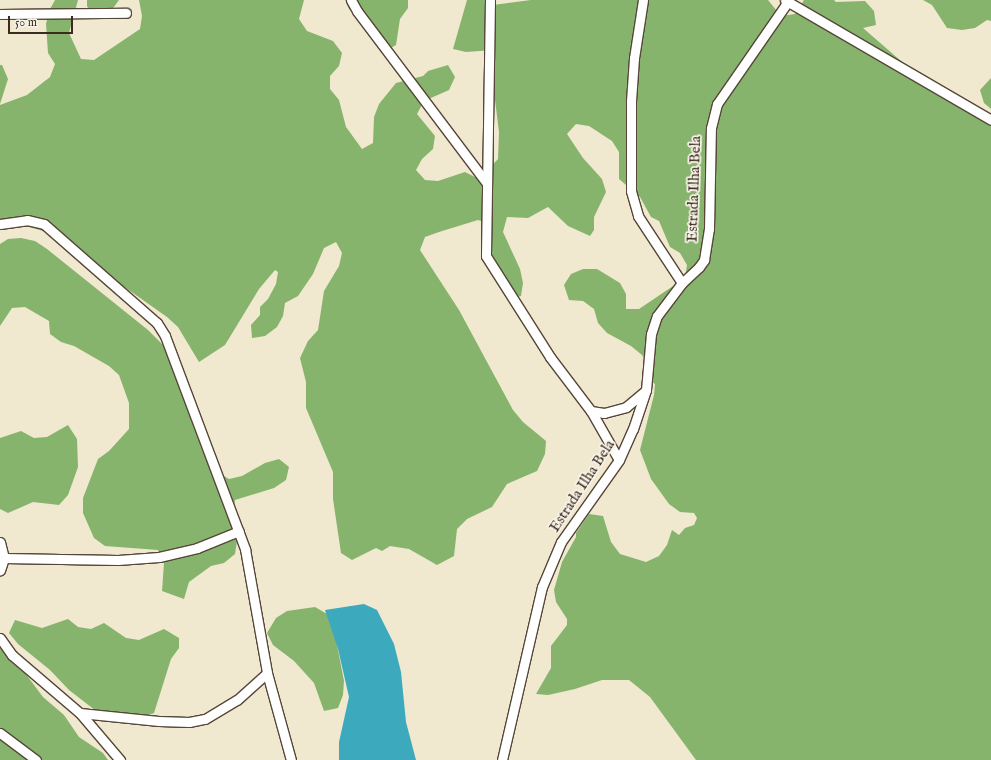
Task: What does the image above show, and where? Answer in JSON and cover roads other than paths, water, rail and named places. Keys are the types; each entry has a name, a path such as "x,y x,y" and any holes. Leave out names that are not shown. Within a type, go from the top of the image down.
{"street":[{"path":"351,0 357,11 486,182"},
{"path":"490,0 486,256 550,357 591,411 619,460"},
{"path":"644,0 634,58 631,101 631,191 638,216 682,283"},
{"path":"787,0 991,120"},
{"name":"Estrada Ilha Bela","path":"502,760 542,587 561,542 619,460 633,429 646,390 651,334 657,316 682,283 699,267 708,240 710,140 716,104 787,0"},
{"path":"0,14 126,13"},
{"path":"0,224 27,220 44,224 161,329 245,549 267,673 291,760"},
{"path":"591,411 604,413 626,407 646,390"},
{"path":"4,558 118,560 159,557 197,548 239,531"},
{"path":"0,542 4,558 0,570"},
{"path":"0,638 12,655 80,713 120,760"},
{"path":"80,713 159,721 189,722 205,719 237,700 267,673"},
{"path":"0,733 36,760"}],"water":[{"path":"364,604 377,610 394,644 401,672 406,722 416,760 339,760 339,742 349,697 338,649 325,610"}]}
